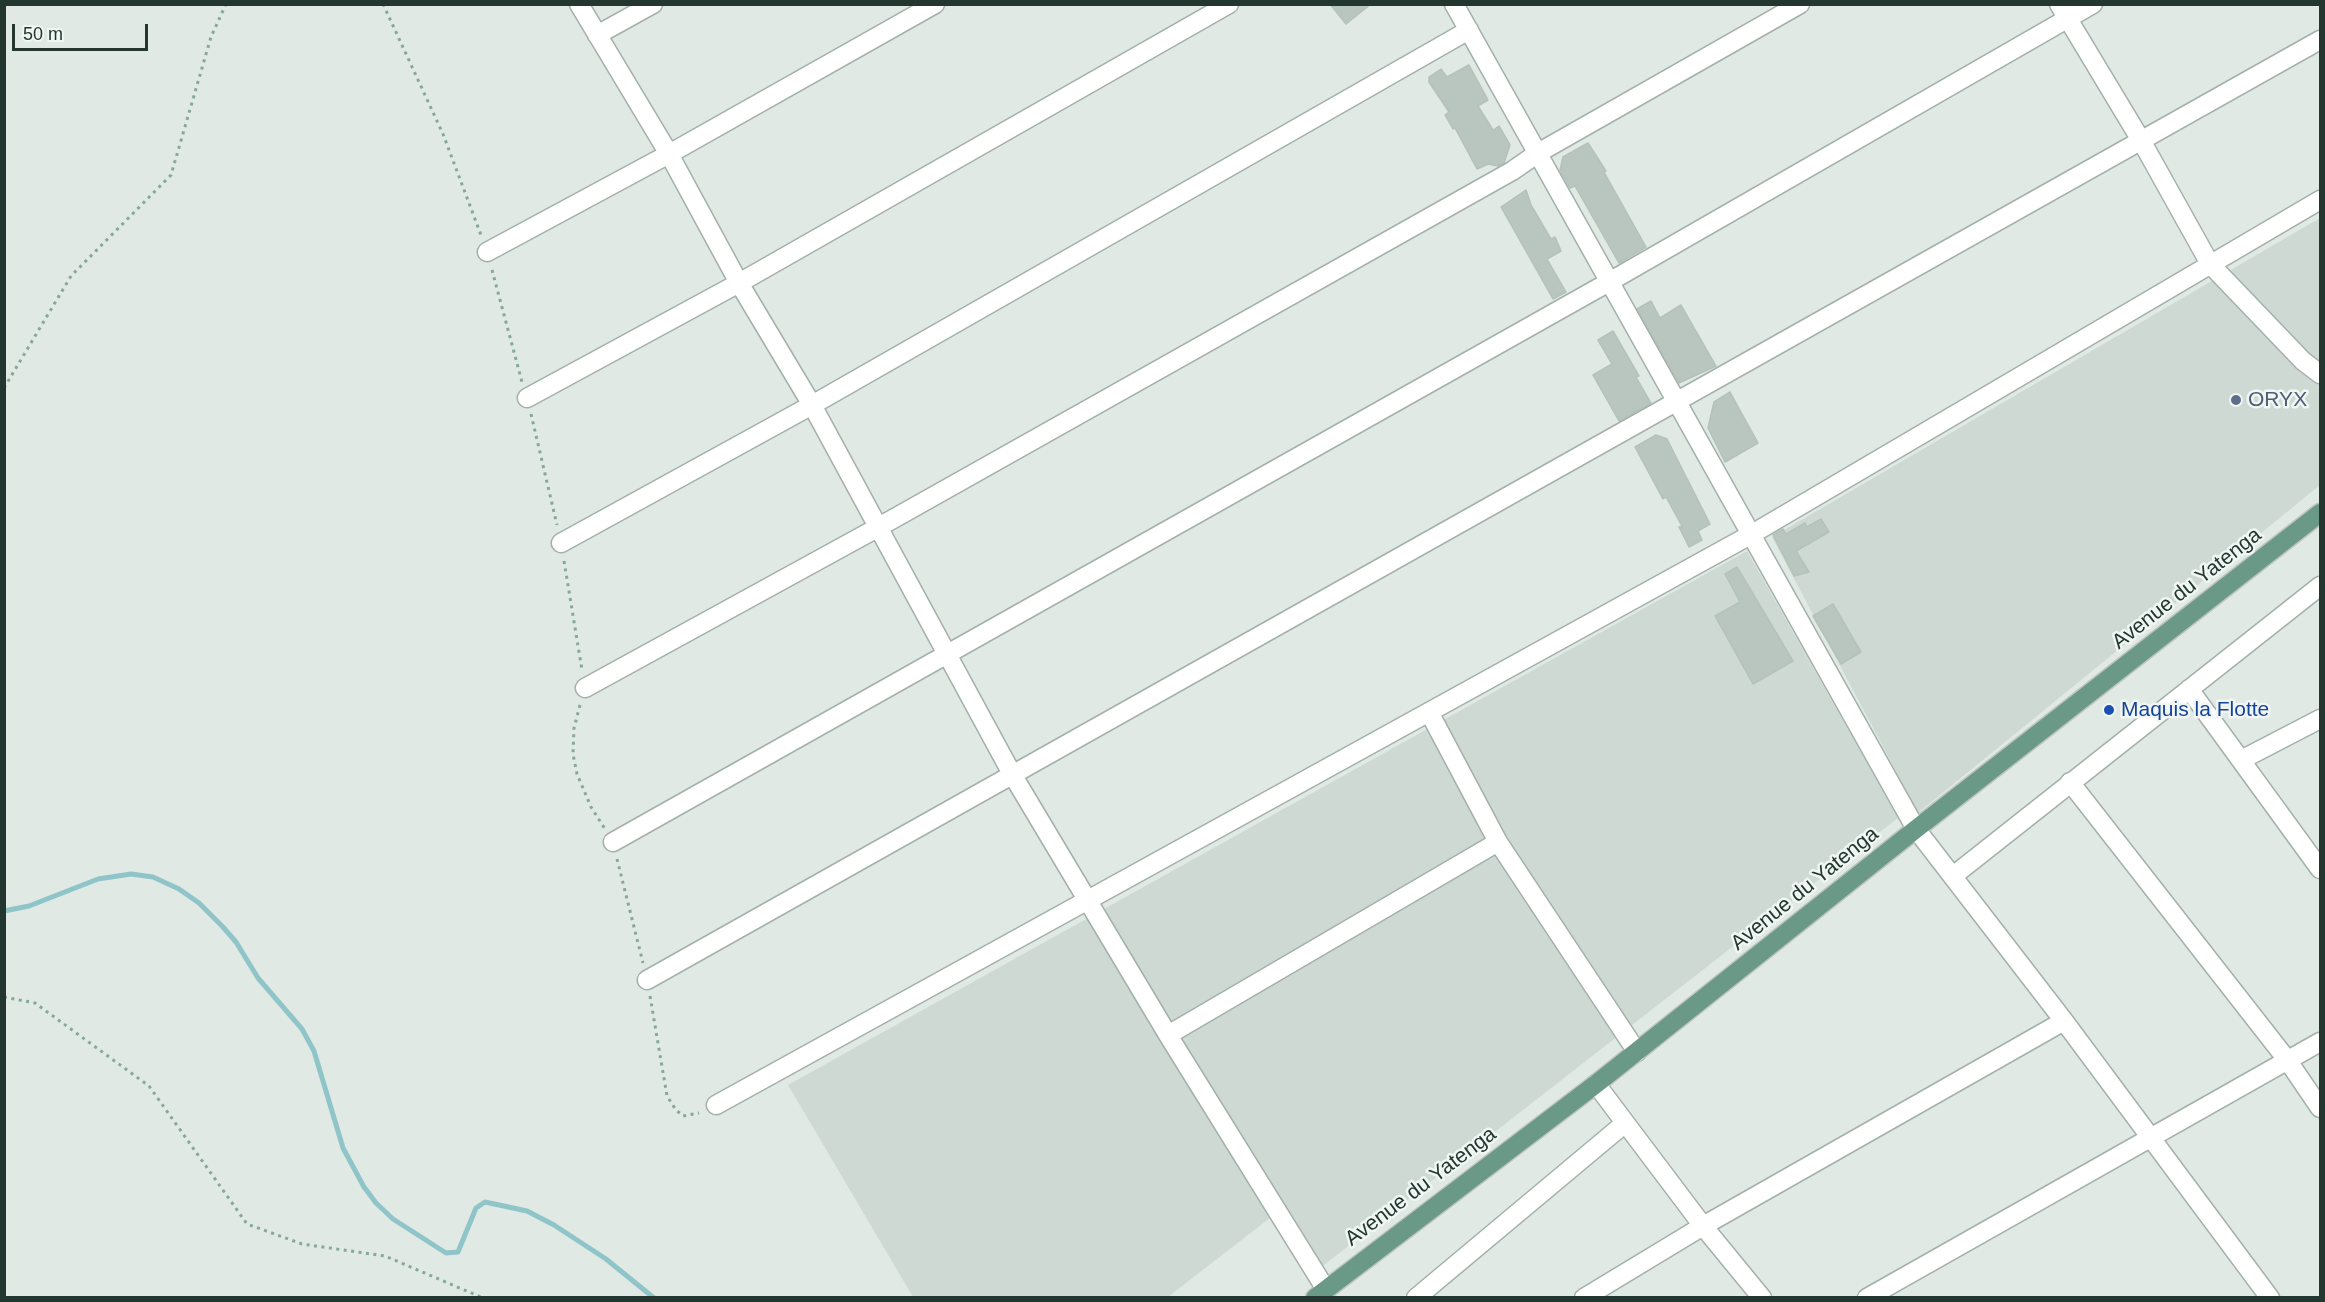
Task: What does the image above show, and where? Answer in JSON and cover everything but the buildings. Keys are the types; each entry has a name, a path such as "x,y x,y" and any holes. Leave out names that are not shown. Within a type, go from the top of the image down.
{"main road":[{"name":"Avenue du Yatenga","path":"1320,1293 1596,1084 1916,829 2320,513"}],"street":[{"path":"579,4 669,154 739,283 812,405 1012,774 1320,1293"},
{"path":"597,35 652,4"},
{"path":"487,252 669,154 935,4"},
{"path":"526,398 739,283 1229,4"},
{"path":"1454,4 1916,829 2064,1021 2270,1298"},
{"path":"585,688 877,528 1512,171 1538,153 1800,4"},
{"path":"613,842 1609,282 2063,12 2093,4"},
{"path":"2063,12 2142,142 2210,264 2303,361 2320,374"},
{"path":"561,543 812,405 1469,30"},
{"path":"647,980 2320,40"},
{"path":"716,1105 1752,534 2320,201"},
{"path":"1953,876 2320,585"},
{"path":"2189,689 2320,868"},
{"path":"1429,712 1498,842 1637,1052"},
{"path":"2241,760 2320,719"},
{"path":"2070,782 2288,1061 2320,1108"},
{"path":"1168,1035 1498,842"},
{"path":"1584,1298 1703,1226 2064,1021"},
{"path":"1867,1298 2320,1042"},
{"path":"1596,1084 1703,1226 1762,1298"},
{"path":"1416,1298 1624,1124"}],"path":[{"path":"4,388 71,276 171,174 211,37 226,4"},
{"path":"383,4 443,134 487,252"},
{"path":"4,997 35,1003 149,1086 247,1224 302,1244 385,1256 483,1298"}],"shaded area":[{"path":"2320,218 2320,485 1918,813 1772,537"},
{"path":"1747,551 1898,818 1311,1275 1275,1214 1168,1297 913,1297 788,1085"}],"waterway":[{"path":"4,911 29,906 98,879 131,874 153,877 179,889 199,903 222,926 236,942 258,978 302,1029 314,1051 343,1148 364,1187 376,1203 393,1219 446,1253 458,1252 476,1208 485,1202 527,1211 554,1225 606,1259 654,1298"}],"place":[{"name":"ORYX","path":"2236,400"},
{"name":"Maquis la Flotte","path":"2109,710"}]}
